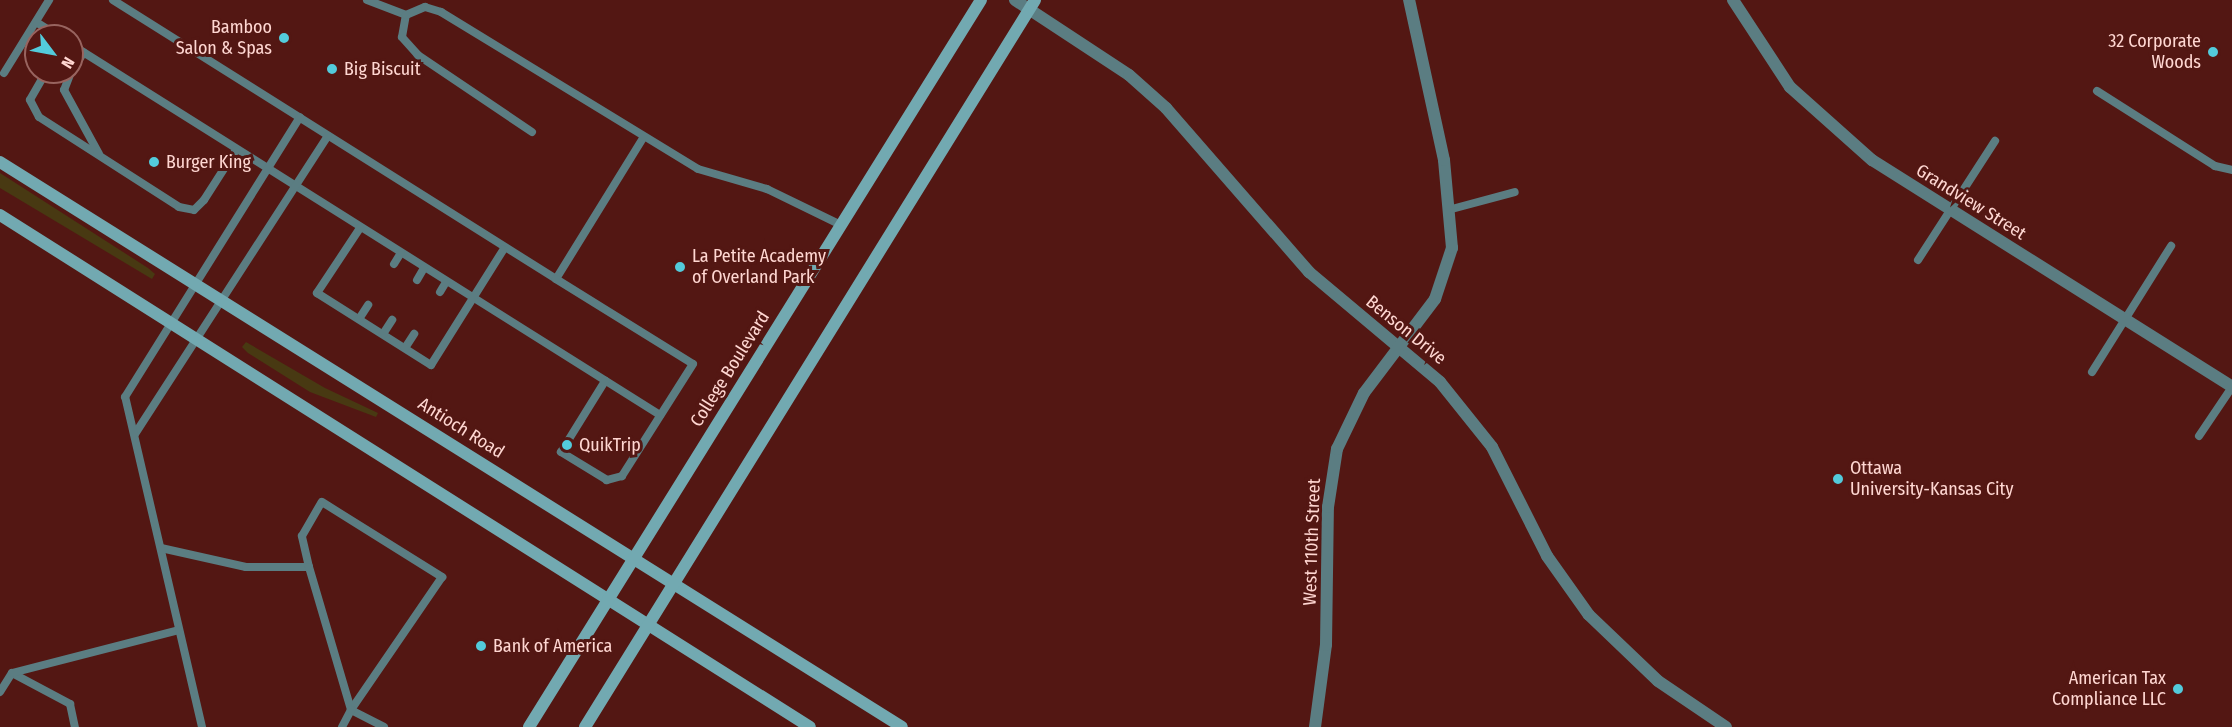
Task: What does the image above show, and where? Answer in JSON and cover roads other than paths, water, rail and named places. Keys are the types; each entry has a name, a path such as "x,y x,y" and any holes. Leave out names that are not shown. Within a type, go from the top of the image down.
{"main road":[{"name":"College Boulevard","path":"529,727 981,0"},
{"path":"585,727 1032,4"},
{"name":"Antioch Road","path":"0,162 223,297 902,727"},
{"path":"0,216 810,727"}],"street":[{"name":"Benson Drive","path":"1015,0 1032,4 1144,88 1309,272 1440,382 1492,447 1547,556 1589,615 1658,681 1726,727"},
{"name":"West 110th Street","path":"1315,727 1326,645 1328,507 1336,449 1350,416 1398,345 1435,299 1452,248 1444,160 1409,0"},
{"name":"Grandview Street","path":"1733,0 1761,50 1824,122 1950,210 2232,387"}],"lane":[{"path":"4,74 50,0"},
{"path":"112,0 300,117 503,250 556,279 693,364 622,476 607,480 561,452 605,381"},
{"path":"366,0 406,15 425,7 441,12 643,138 698,169 767,189 841,225"},
{"path":"406,15 402,37 418,55 532,132"},
{"path":"84,52 267,170 660,415"},
{"path":"39,84 30,100 31,109 179,207 194,210 236,150"},
{"path":"67,84 64,90 101,157"},
{"path":"2097,91 2215,166 2232,170"},
{"path":"202,727 125,397 194,281 300,117"},
{"path":"135,434 294,185 328,136"},
{"path":"556,279 643,138"},
{"path":"1918,260 1995,141"},
{"path":"1448,210 1515,192"},
{"path":"360,228 317,292 431,365 503,250"},
{"path":"2092,372 2172,246"},
{"path":"394,264 401,253"},
{"path":"417,280 424,268"},
{"path":"440,292 446,282"},
{"path":"359,319 368,305"},
{"path":"383,334 392,320"},
{"path":"405,348 414,334"},
{"path":"2199,436 2232,387"},
{"path":"342,727 351,710 442,577 322,502 302,536 309,567 351,710 384,727"},
{"path":"161,548 246,567 309,567"},
{"path":"0,693 12,673 179,630"},
{"path":"12,673 70,704 75,727"}],"place":[{"name":"Bamboo Salon & Spas","path":"284,38"},
{"name":"32 Corporate Woods","path":"2213,52"},
{"name":"Big Biscuit","path":"332,69"},
{"name":"Burger King","path":"154,162"},
{"name":"La Petite Academy of Overland Park","path":"680,267"},
{"name":"QuikTrip","path":"567,445"},
{"name":"Ottawa University-Kansas City","path":"1838,479"},
{"name":"Bank of America","path":"481,646"},
{"name":"American Tax Compliance LLC","path":"2178,689"}]}
